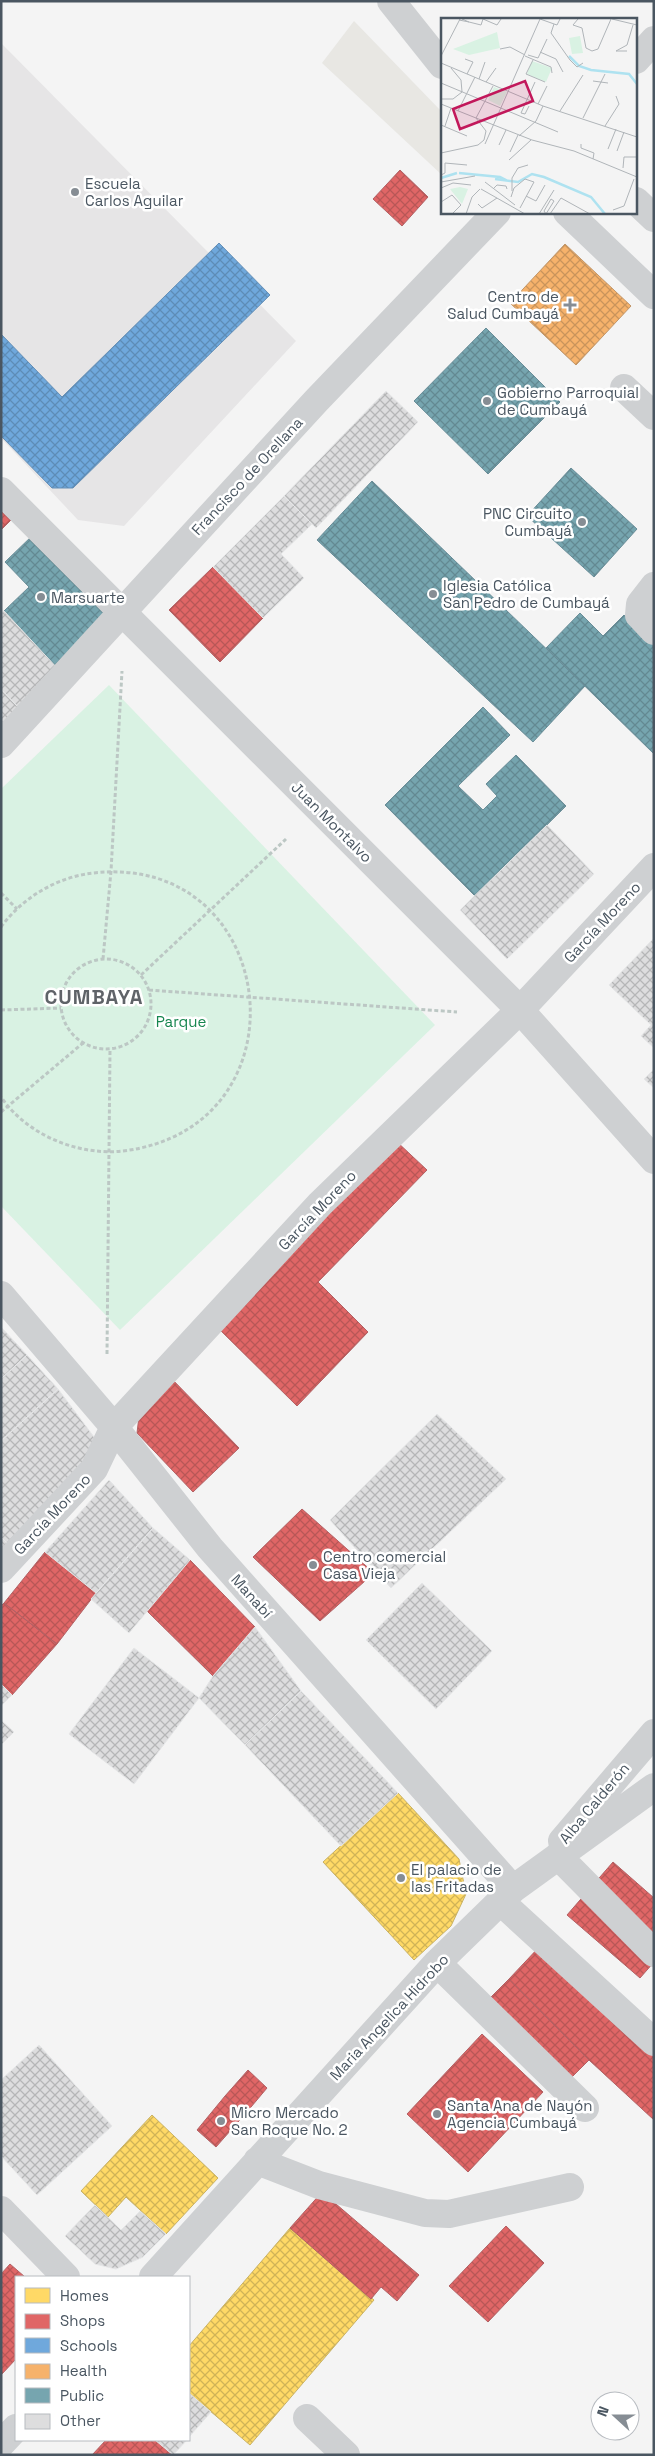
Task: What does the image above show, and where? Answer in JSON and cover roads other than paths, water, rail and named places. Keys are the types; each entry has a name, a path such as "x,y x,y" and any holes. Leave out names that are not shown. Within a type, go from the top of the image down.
{"street":[{"path":"391,1 441,64"},
{"path":"638,58 654,40"},
{"path":"638,203 654,218"},
{"name":"Francisco de Orellana","path":"1,744 316,401 495,214"},
{"path":"569,214 654,295"},
{"path":"624,388 654,416"},
{"name":"Juan Montalvo","path":"1,491 520,1010 654,1160"},
{"path":"654,586 640,604 639,615 654,631"},
{"name":"García Moreno","path":"1,1569 94,1469 114,1427 320,1204 520,1010 654,867"},
{"name":"Manabí","path":"1,1295 114,1427 210,1548 507,1895 654,2042"},
{"name":"Alba Calderón","path":"535,1873 654,1733"},
{"name":"Maria Angelica Hidrobo","path":"154,2276 437,1963 507,1895 654,1787"},
{"path":"558,1856 654,1953"},
{"path":"437,1963 585,2108"},
{"path":"257,2161 319,2185 425,2212 449,2214 570,2186"},
{"path":"1,2210 65,2276"},
{"path":"307,2418 346,2455"},
{"path":"1,2444 15,2429"}],"place":[{"name":"Escuela Carlos Aguilar","path":"75,192"},
{"name":"Centro de Salud Cumbayá","path":"570,305"},
{"name":"Gobierno Parroquial de Cumbayá","path":"487,401"},
{"name":"PNC Circuito Cumbayá","path":"582,522"},
{"name":"Iglesia Católica San Pedro de Cumbayá","path":"433,594"},
{"name":"Marsuarte","path":"41,597"},
{"name":"Centro comercial Casa Vieja","path":"313,1565"},
{"name":"El palacio de las Fritadas","path":"401,1878"},
{"name":"Santa Ana de Nayón Agencia Cumbayá","path":"437,2114"},
{"name":"Micro Mercado San Roque No. 2","path":"221,2121"}],"district":[{"name":"CUMBAYA","path":"94,997"}],"park label":[{"name":"Parque","path":"181,1021"}]}
